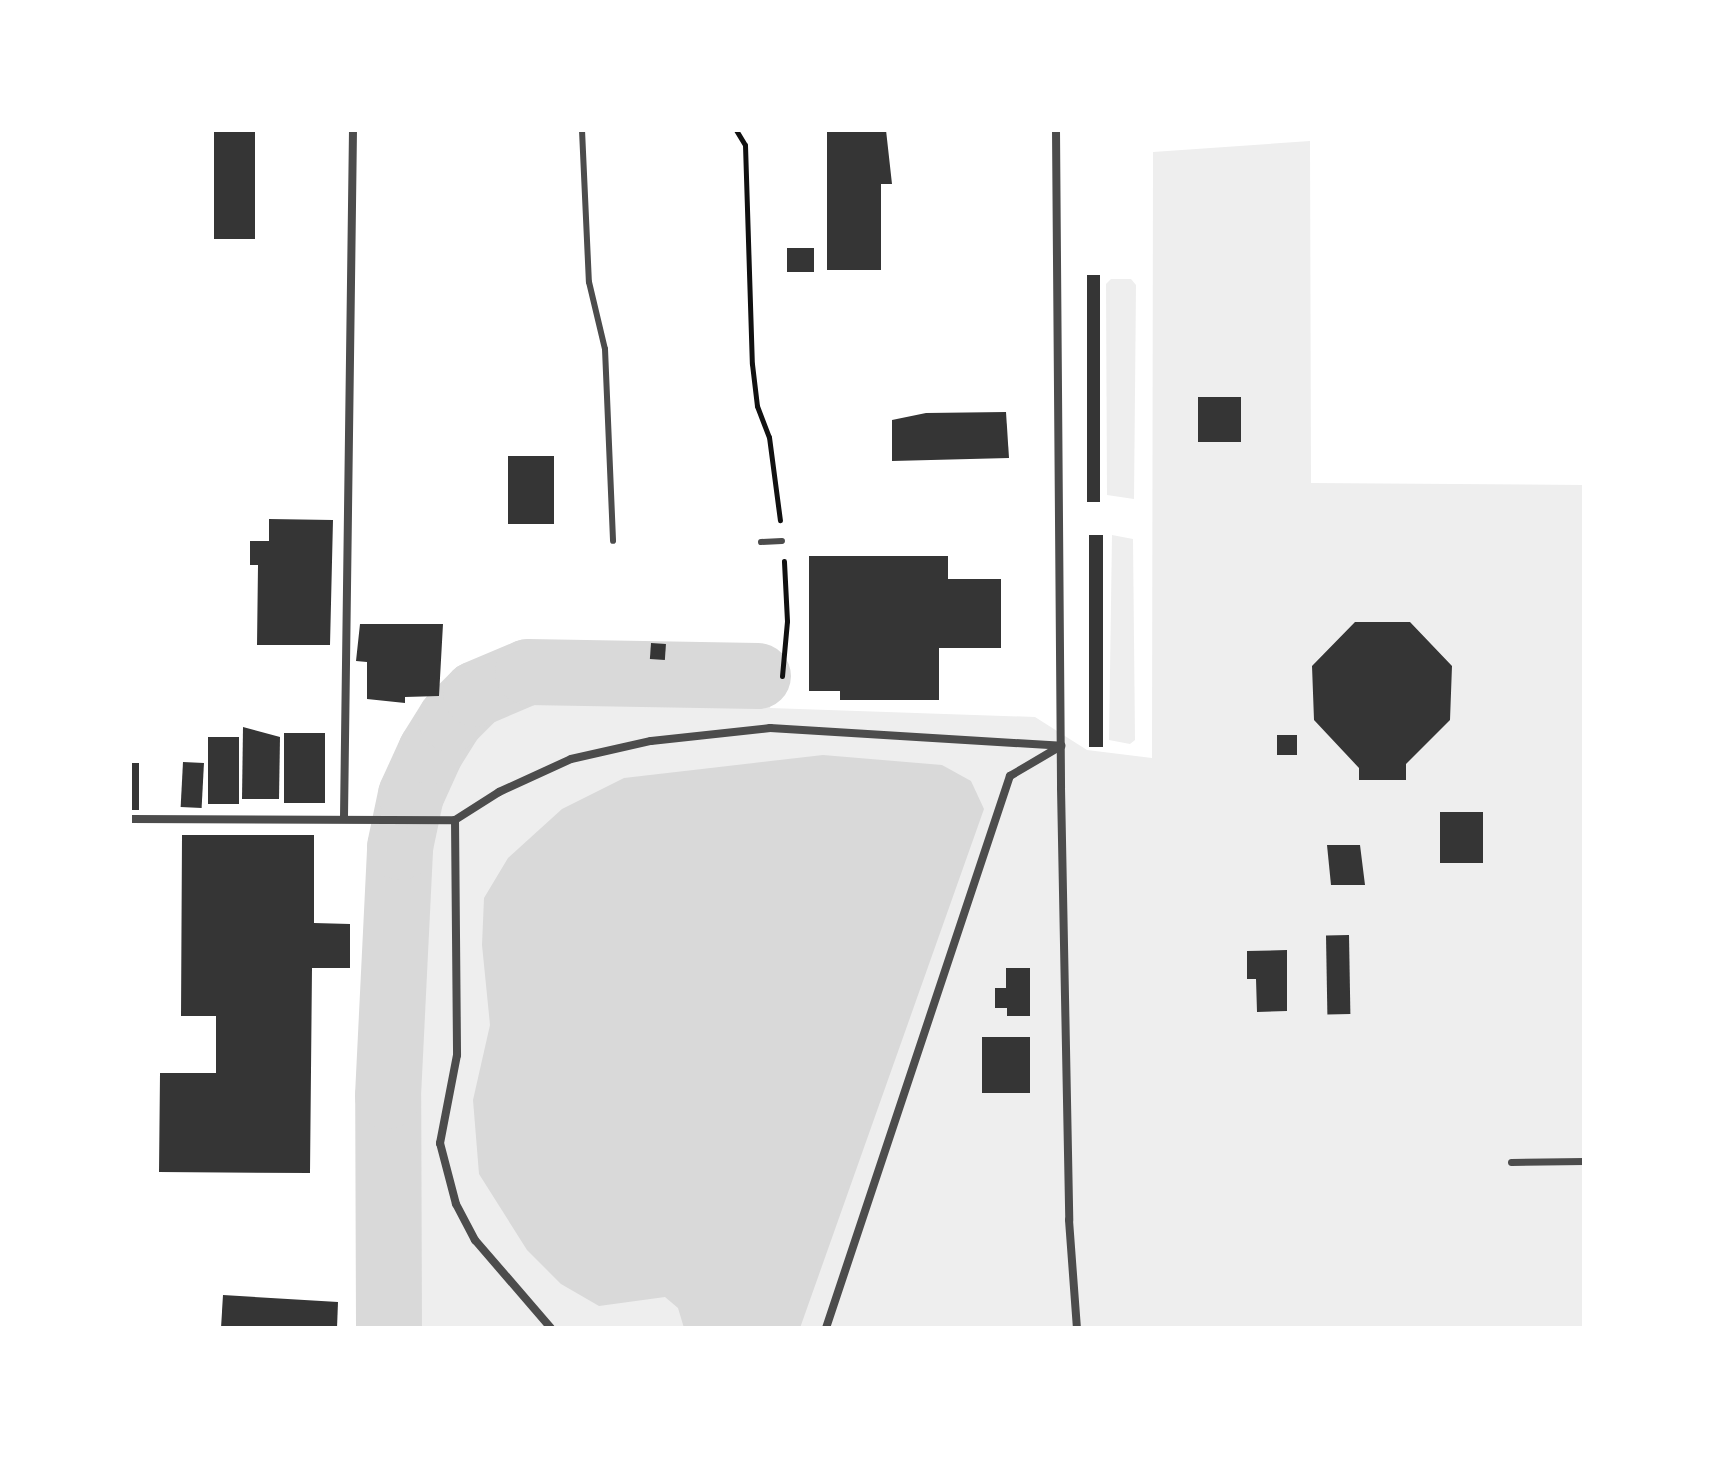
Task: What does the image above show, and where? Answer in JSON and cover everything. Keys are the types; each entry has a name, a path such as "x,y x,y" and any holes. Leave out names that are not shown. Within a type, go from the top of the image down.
{"street":[{"path":"344,817 353,130"},
{"path":"1056,130 1069,1220 1077,1328"},
{"path":"130,819 344,817 455,820 537,772 651,741 770,728 1061,746"},
{"path":"826,1328 1010,776 1061,746"},
{"path":"455,820 457,1055 440,1143 456,1204 475,1240 551,1328"},
{"path":"1511,1162 1584,1161"}],"lane":[{"path":"582,130 584,228 589,282 605,349 613,541"},
{"path":"761,542 782,541"}],"path":[{"path":"736,130 745,145 752,364 757,406 769,437 782,541 787,621 782,676"}],"shaded area":[{"path":"1310,141 1311,483 1584,485 1584,1328 367,1328 390,831 429,737 455,705 507,669 533,664 776,667 770,708 1035,717 1087,750 1152,758 1153,152"},
{"path":"1111,279 1131,279 1136,285 1134,499 1107,495 1106,284"},
{"path":"1112,535 1133,539 1135,740 1130,744 1109,740"},
{"path":"823,755 942,765 971,781 984,809 800,1328 684,1328 678,1308 665,1297 599,1306 561,1284 527,1250 479,1174 473,1100 490,1025 482,945 484,898 508,858 562,809 624,778"}],"building":[{"path":"214,130 255,130 255,239 214,239"},
{"path":"827,130 886,130 892,184 881,184 881,270 827,270"},
{"path":"787,248 814,248 814,272 787,272"},
{"path":"1087,275 1100,275 1100,502 1087,502"},
{"path":"1198,397 1241,397 1241,442 1198,442"},
{"path":"1006,412 1009,458 892,461 892,420 926,413"},
{"path":"508,456 554,456 554,524 508,524"},
{"path":"269,519 333,520 330,645 257,645 258,565 250,565 250,541 269,541"},
{"path":"1089,535 1103,535 1103,747 1089,747"},
{"path":"809,556 948,556 948,579 1001,579 1001,648 939,648 939,700 840,700 840,691 809,691"},
{"path":"1355,622 1410,622 1452,666 1450,720 1406,764 1406,780 1359,780 1359,768 1314,720 1312,666"},
{"path":"360,624 443,624 439,696 405,697 405,703 367,699 367,662 356,661"},
{"path":"651,643 666,644 665,660 650,659"},
{"path":"243,727 280,737 279,799 242,799"},
{"path":"284,733 325,733 325,803 284,803"},
{"path":"1277,735 1297,735 1297,755 1277,755"},
{"path":"208,737 239,737 239,804 208,804"},
{"path":"183,762 204,763 202,808 181,807"},
{"path":"130,763 139,763 139,810 130,810"},
{"path":"1440,812 1483,812 1483,863 1440,863"},
{"path":"182,835 314,835 314,923 350,924 350,968 312,968 310,1173 159,1172 160,1073 216,1073 216,1016 181,1016"},
{"path":"1327,845 1360,845 1365,885 1331,885"},
{"path":"1326,935 1349,935 1350,1014 1327,1014"},
{"path":"1287,950 1287,1011 1257,1012 1256,979 1247,979 1247,951"},
{"path":"1006,968 1030,968 1030,1016 1007,1016 1007,1008 995,1008 995,988 1006,988"},
{"path":"982,1037 1030,1037 1030,1093 982,1093"},
{"path":"223,1295 338,1302 337,1328 221,1328"}],"waterway":[{"path":"389,1328 388,1096 400,847 411,795 431,751 451,719 476,694 528,672 758,676"}]}
